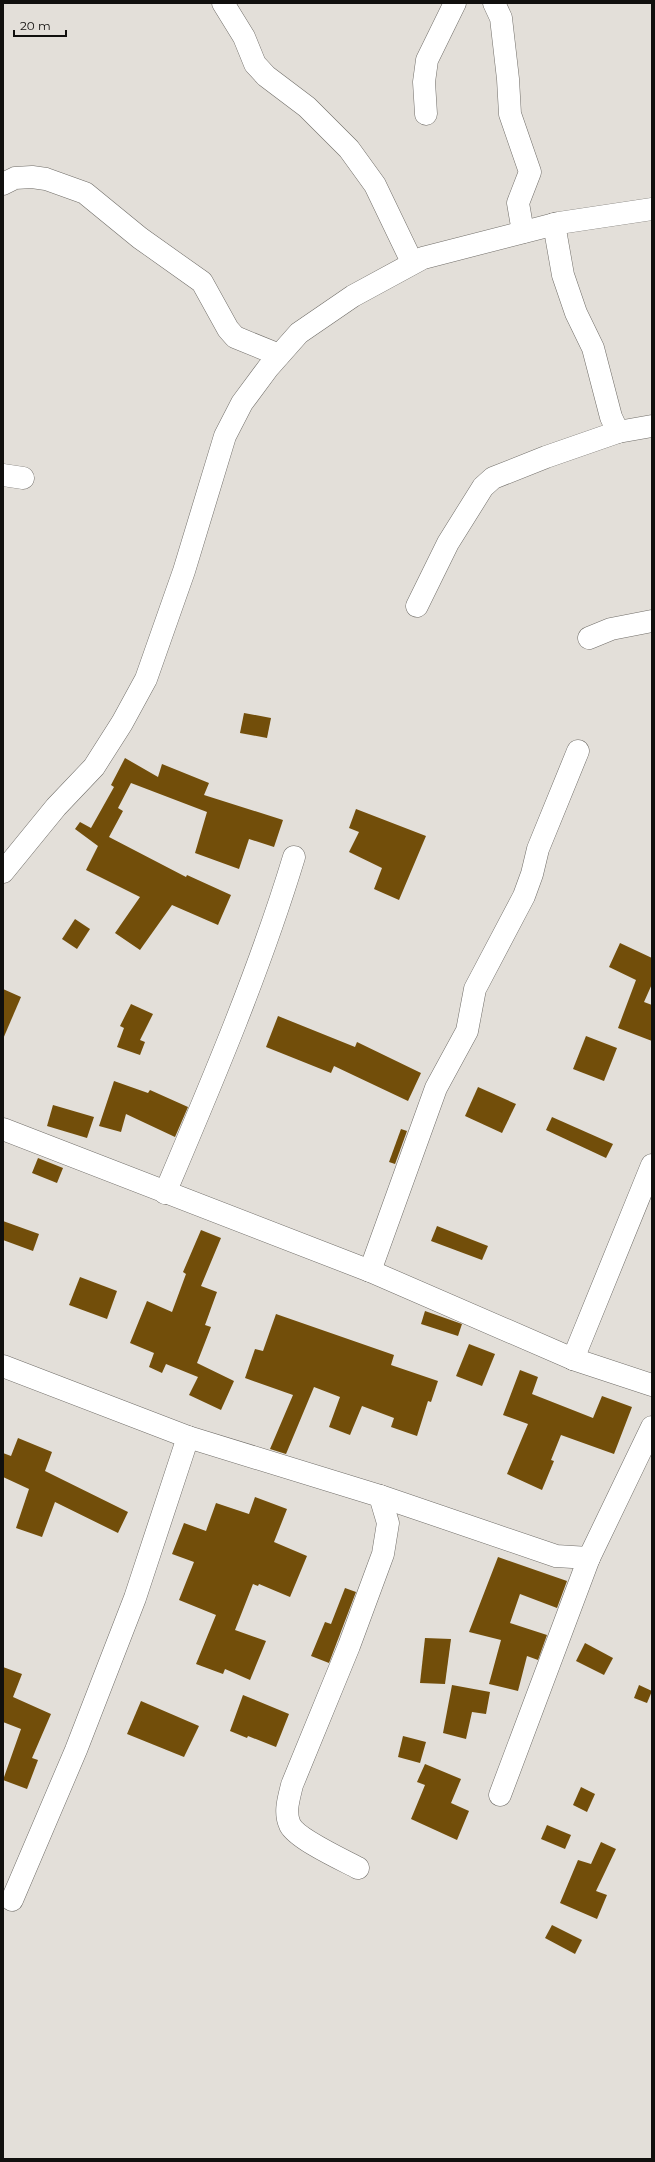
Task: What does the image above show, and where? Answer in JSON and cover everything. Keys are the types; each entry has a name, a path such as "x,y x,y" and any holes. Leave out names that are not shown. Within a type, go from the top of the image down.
{"street":[{"path":"223,3 244,37 255,64 266,76 307,107 349,149 375,185 412,262"},
{"path":"426,114 424,82 428,60 455,3"},
{"path":"494,3 501,18 508,79 510,114 530,172 518,202 523,232"},
{"path":"3,184 15,178 32,177 46,179 85,193 140,238 202,282 228,329 235,337 279,355"},
{"path":"3,872 56,808 94,767 122,723 142,686 184,571 225,436 242,403 298,333 353,296 412,262 422,258 554,224 652,209"},
{"path":"554,224 563,275 576,313 593,348 611,417 618,432"},
{"path":"417,606 448,543 484,487 493,478 546,457 618,432 652,426"},
{"path":"589,638 611,629 652,621"},
{"path":"370,1271 436,1088 467,1031 475,989 524,896 532,874 538,849 578,751"},
{"path":"164,1193 231,1037 275,922 294,857"},
{"path":"3,1130 370,1271 572,1359 652,1385"},
{"path":"572,1359 652,1165"},
{"path":"3,1366 188,1437 380,1496 556,1556 589,1558"},
{"path":"500,1795 589,1558 652,1427"},
{"path":"12,1900 76,1750 135,1598 188,1437"},
{"path":"358,1868 309,1842 290,1826 287,1808 292,1785 373,1583 383,1554 388,1523 380,1496"},
{"path":"388,1523 407,1505"}],"building":[{"path":"244,713 271,718 267,738 240,733"},
{"path":"125,758 158,777 162,764 209,783 204,795 283,820 274,847 249,839 239,869 195,853 207,812 131,783 118,808 123,811 109,837 186,877 187,875 231,895 218,925 172,905 140,950 115,933 140,897 86,870 98,846 75,829 80,822 91,828 114,787 111,785"},
{"path":"356,809 426,836 399,900 374,889 382,868 349,852 359,832 349,828"},
{"path":"75,919 90,929 77,949 62,939"},
{"path":"620,943 652,958 652,984 644,1002 652,1005 652,1041 618,1028 636,980 609,967"},
{"path":"3,989 21,997 3,1039"},
{"path":"131,1004 153,1014 140,1040 145,1042 140,1055 117,1047 124,1028 120,1026"},
{"path":"278,1016 355,1047 357,1042 421,1073 408,1101 334,1066 331,1073 266,1047"},
{"path":"586,1036 617,1048 604,1081 573,1069"},
{"path":"114,1081 148,1093 150,1090 188,1107 175,1137 126,1114 121,1132 99,1126"},
{"path":"478,1087 516,1104 502,1133 465,1116"},
{"path":"53,1105 94,1117 87,1138 47,1126"},
{"path":"552,1117 613,1144 606,1158 546,1130"},
{"path":"401,1129 407,1131 395,1164 389,1162"},
{"path":"38,1158 63,1168 57,1183 32,1173"},
{"path":"3,1221 39,1234 33,1251 3,1240"},
{"path":"437,1226 488,1246 482,1260 431,1241"},
{"path":"201,1230 221,1238 201,1286 217,1292 205,1325 211,1327 197,1363 234,1381 221,1410 189,1395 198,1377 166,1364 162,1373 149,1367 154,1353 130,1343 147,1301 172,1312 186,1274 183,1272"},
{"path":"80,1277 117,1291 107,1319 69,1305"},
{"path":"425,1311 462,1324 458,1336 421,1324"},
{"path":"276,1314 394,1355 391,1365 438,1381 431,1402 428,1401 417,1436 391,1427 394,1418 362,1406 350,1435 329,1427 340,1397 314,1387 286,1454 270,1449 293,1395 245,1378 255,1349 263,1351"},
{"path":"469,1344 495,1354 482,1386 456,1376"},
{"path":"520,1370 538,1377 532,1394 593,1418 602,1396 632,1407 614,1454 561,1435 551,1460 554,1461 542,1490 507,1474 528,1424 503,1415"},
{"path":"18,1438 52,1452 45,1471 128,1512 118,1533 55,1502 42,1537 16,1528 29,1489 3,1477 3,1453 11,1456"},
{"path":"255,1497 287,1509 274,1542 307,1556 290,1597 259,1584 258,1586 253,1584 235,1630 266,1641 250,1680 225,1669 223,1674 196,1664 216,1615 179,1600 194,1562 172,1554 184,1523 206,1531 216,1503 249,1514"},
{"path":"498,1557 567,1581 557,1608 520,1594 510,1623 547,1635 538,1660 527,1656 518,1691 489,1684 501,1640 469,1632"},
{"path":"345,1588 356,1592 329,1663 311,1656 325,1622 331,1624"},
{"path":"425,1638 451,1639 445,1684 420,1683"},
{"path":"585,1643 613,1658 604,1675 576,1661"},
{"path":"3,1667 22,1674 13,1697 51,1714 32,1758 38,1760 27,1789 3,1780 21,1729 3,1722"},
{"path":"452,1685 490,1692 486,1714 472,1712 466,1739 443,1733"},
{"path":"639,1685 652,1691 647,1703 634,1698"},
{"path":"243,1695 289,1714 276,1747 230,1731"},
{"path":"141,1701 199,1726 184,1757 127,1734"},
{"path":"403,1736 426,1742 420,1763 398,1757"},
{"path":"425,1764 461,1779 451,1803 469,1811 457,1840 411,1819 425,1785 417,1782"},
{"path":"581,1787 595,1794 587,1812 573,1805"},
{"path":"547,1825 571,1835 565,1849 541,1839"},
{"path":"601,1842 616,1849 596,1891 607,1895 597,1919 560,1903 578,1860 591,1864"},
{"path":"552,1925 582,1940 575,1954 545,1938"}]}
